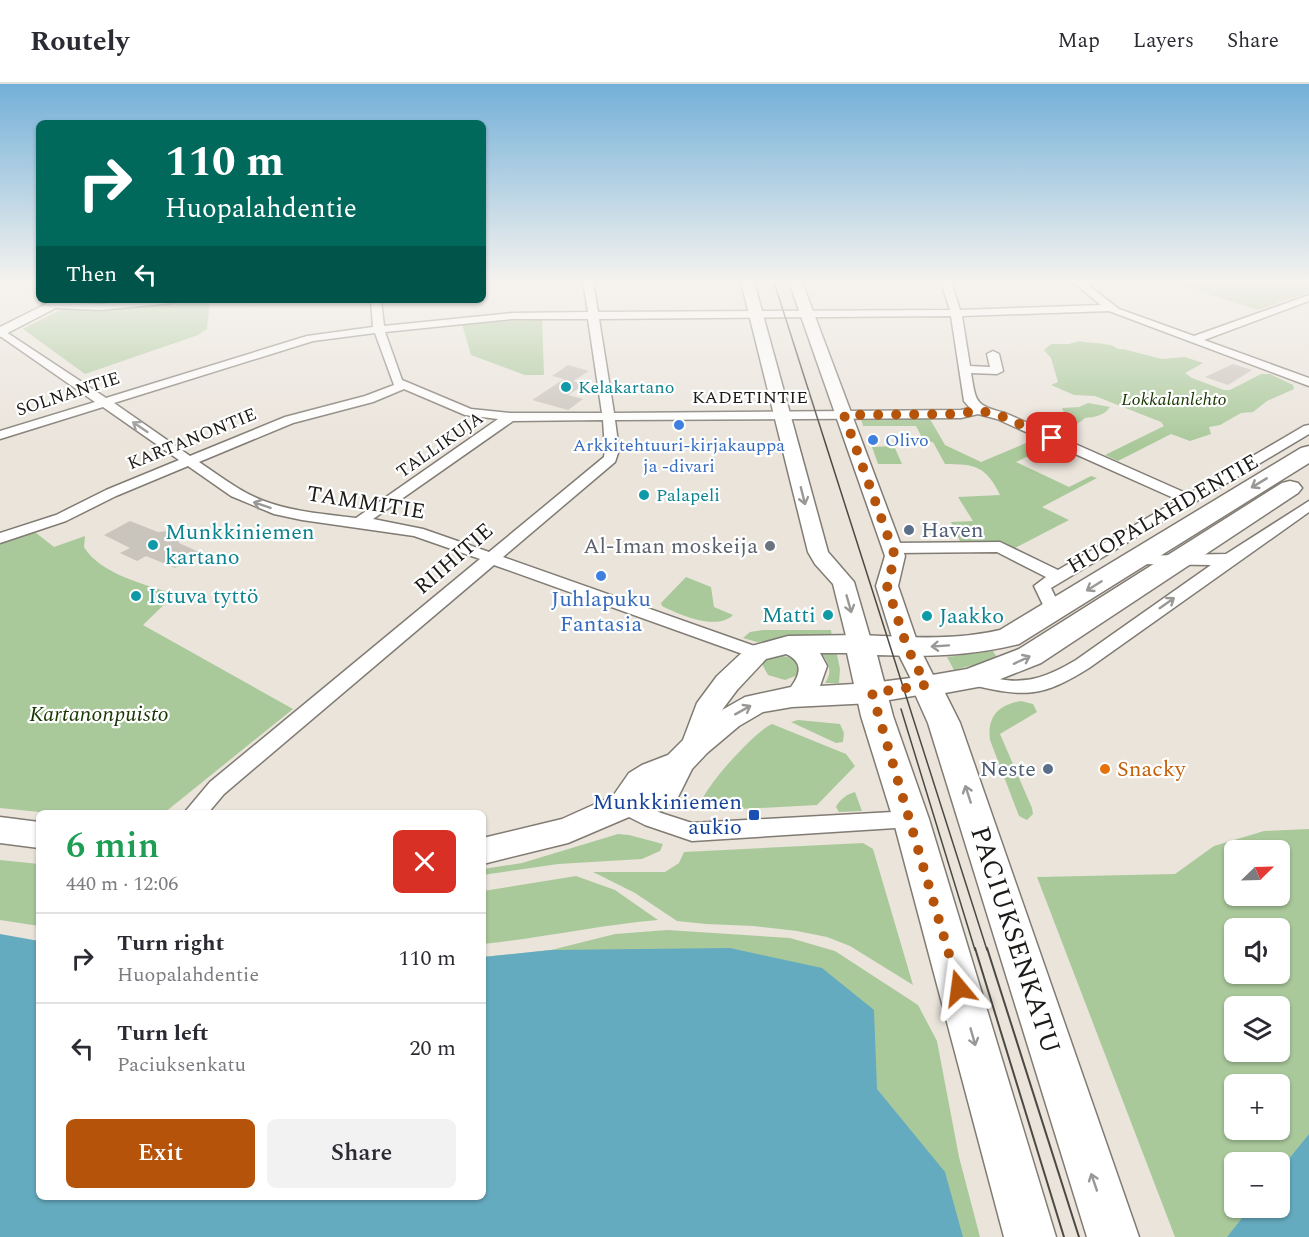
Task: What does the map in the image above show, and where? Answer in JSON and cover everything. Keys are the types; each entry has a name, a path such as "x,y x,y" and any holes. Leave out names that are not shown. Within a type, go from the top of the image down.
{"main road":[{"name":"HUOPALAHDENTIE","path":"860,644 907,647 954,646 996,641 1019,632 1309,453"},
{"name":"HUOPALAHDENTIE","path":"688,754 742,710 755,704 796,697 872,693 972,679 1030,656 1309,476"},
{"path":"486,850 567,830 624,805 650,802 660,795 688,754 706,710 727,683 754,657 788,645 860,644 872,693 1030,1237"},
{"path":"754,657 751,668 761,680 773,689 796,697 814,674 814,667 806,654 788,645"},
{"name":"PACIUKSENKATU","path":"926,685 944,723 1113,1237"},
{"path":"0,830 36,835"}],"street":[{"name":"TAMMITIE","path":"7,336 236,493 257,504 304,516 360,522 418,532 754,657"},
{"name":"SOLNANTIE","path":"0,435 311,338 328,336"},
{"path":"381,336 393,376 402,386"},
{"name":"RIIHITIE","path":"198,810 217,788 610,459 612,450 608,416 595,336"},
{"path":"761,336 818,552 822,560 843,582 860,644"},
{"path":"815,336 893,548 1000,547 1057,576"},
{"path":"960,336 970,401 978,410 1001,416 1188,499"},
{"path":"1183,336 1309,382"},
{"path":"1194,340 1205,336"},
{"path":"965,369 997,371 993,354"},
{"name":"KADETINTIE","path":"402,386 477,414 510,417 961,414 978,410"},
{"name":"KARTANONTIE","path":"0,538 62,518 111,493 192,462 289,420 369,399 402,386"},
{"name":"TALLIKUJA","path":"360,522 510,417"},
{"name":"HUOPALAHDENTIE","path":"1054,611 1042,586 1309,429"},
{"name":"HUOPALAHDENTIE","path":"972,679 1017,689 1036,686 1066,673 1194,585 1227,559 1309,505"},
{"name":"PACIUKSENKATU","path":"893,548 896,559 887,586 907,647 926,685"},
{"name":"HUOPALAHDENTIE","path":"1137,559 1210,561 1227,559"},
{"path":"624,805 661,823 692,832 910,819"},
{"path":"486,839 517,844"}],"green space":[{"path":"32,336 196,336 85,374"},
{"path":"465,336 543,336 544,375 525,375 471,355"},
{"name":"Lokkalanlehto","path":"1079,341 1110,345 1162,359 1185,357 1203,363 1185,373 1224,390 1230,390 1261,374 1270,374 1293,385 1294,389 1267,401 1253,412 1241,413 1220,425 1209,427 1211,434 1190,441 1171,434 1118,461 1105,455 1164,426 1161,422 1095,396 1074,395 1051,385 1058,382 1051,358 1044,350 1051,344 1069,344"},
{"path":"1088,403 1110,407 1102,414 1085,418 1072,425 1057,426 1048,423 1048,416 1064,413 1062,408 1079,407"},
{"path":"861,419 930,419 945,445 981,462 1031,441 1046,448 1016,462 1069,487 1091,476 1097,478 1042,507 1069,520 1013,549 961,543 951,522 973,521 958,497 1000,495 990,478 972,466 945,464 933,442 924,441 916,426 863,426"},
{"path":"894,446 902,464 878,464 872,447"},
{"name":"Kartanonpuisto","path":"31,529 54,547 85,536 84,547 101,564 125,577 175,594 143,625 293,709 168,810 36,812 0,808 0,541"},
{"path":"686,577 711,587 714,607 733,615 726,620 708,622 688,617 662,606 661,603"},
{"path":"831,630 832,637 757,642 743,638 750,632"},
{"path":"818,650 836,650 840,669 839,683 825,683 828,679 829,666"},
{"path":"993,651 998,659 954,670 947,657"},
{"path":"779,655 796,659 800,664 798,675 785,680 768,675 762,664 766,658"},
{"path":"1021,701 1033,704 1037,712 1000,734 1032,808 1033,814 1027,820 1019,816 990,740 990,725 996,713 1006,706"},
{"path":"798,720 840,724 844,733 843,742 836,743 791,722"},
{"path":"772,724 846,754 855,766 817,805 704,811 699,807 719,774 754,737"},
{"path":"855,792 862,811 839,812 836,807 839,802"},
{"path":"1309,829 1309,1237 1175,1237 1037,877 1175,874 1214,846 1224,843 1224,906 1290,906 1290,840 1234,840 1264,831"},
{"path":"618,834 663,844 660,851 642,859 558,864 486,875 486,869 522,863"},
{"path":"863,843 873,849 913,985 850,946 827,937 753,926 677,921 635,893 593,872 665,872 679,863 684,852"},
{"path":"0,860 36,864 36,926 0,920"},
{"path":"576,876 615,890 658,920 486,944 486,891"},
{"path":"667,930 790,938 835,951 918,1005 937,1041 959,1157 980,1237 912,1237 486,959 486,957 551,950 615,934"}],"water":[{"path":"0,934 36,940 36,1200 486,1200 486,957 551,950 730,948 822,968 874,1010 877,1089 945,1172 963,1237 0,1237"},
{"path":"1309,1134 1309,1237 1227,1237 1242,1218 1290,1218 1290,1158"}],"building":[{"path":"1233,364 1252,370 1228,385 1205,377"},
{"name":"Kelakartano","path":"568,365 589,371 573,381 585,384 568,395 583,399 568,410 532,400 564,379 552,376"},
{"name":"Munkkiniemen kartano","path":"130,521 158,532 168,531 176,535 179,543 201,553 175,568 146,556 137,561 120,553 130,548 104,535"}],"tram line":[{"path":"791,336 987,950"},
{"path":"901,709 975,950"},
{"path":"975,948 1064,1237"},
{"path":"987,948 1079,1237"}],"place":[{"name":"Kelakartano","path":"566,387"},
{"name":"Arkkitehtuuri-kirjakauppa ja -divari","path":"679,425"},
{"name":"Olivo","path":"873,440"},
{"name":"Palapeli","path":"644,495"},
{"name":"Haven","path":"909,530"},
{"name":"Munkkiniemen kartano","path":"153,545"},
{"name":"Al-Iman moskeija","path":"770,546"},
{"name":"Juhlapuku Fantasia","path":"601,576"},
{"name":"Istuva tyttö","path":"136,596"},
{"name":"Matti","path":"828,615"},
{"name":"Jaakko","path":"927,616"},
{"name":"Neste","path":"1048,769"},
{"name":"Snacky","path":"1105,769"},
{"name":"Munkkiniemen aukio","path":"754,815"}],"route":[{"path":"959,988 872,693 926,685 907,647 887,586 891,567 896,559 844,415 961,414 978,410 1001,416 1052,438"}]}
